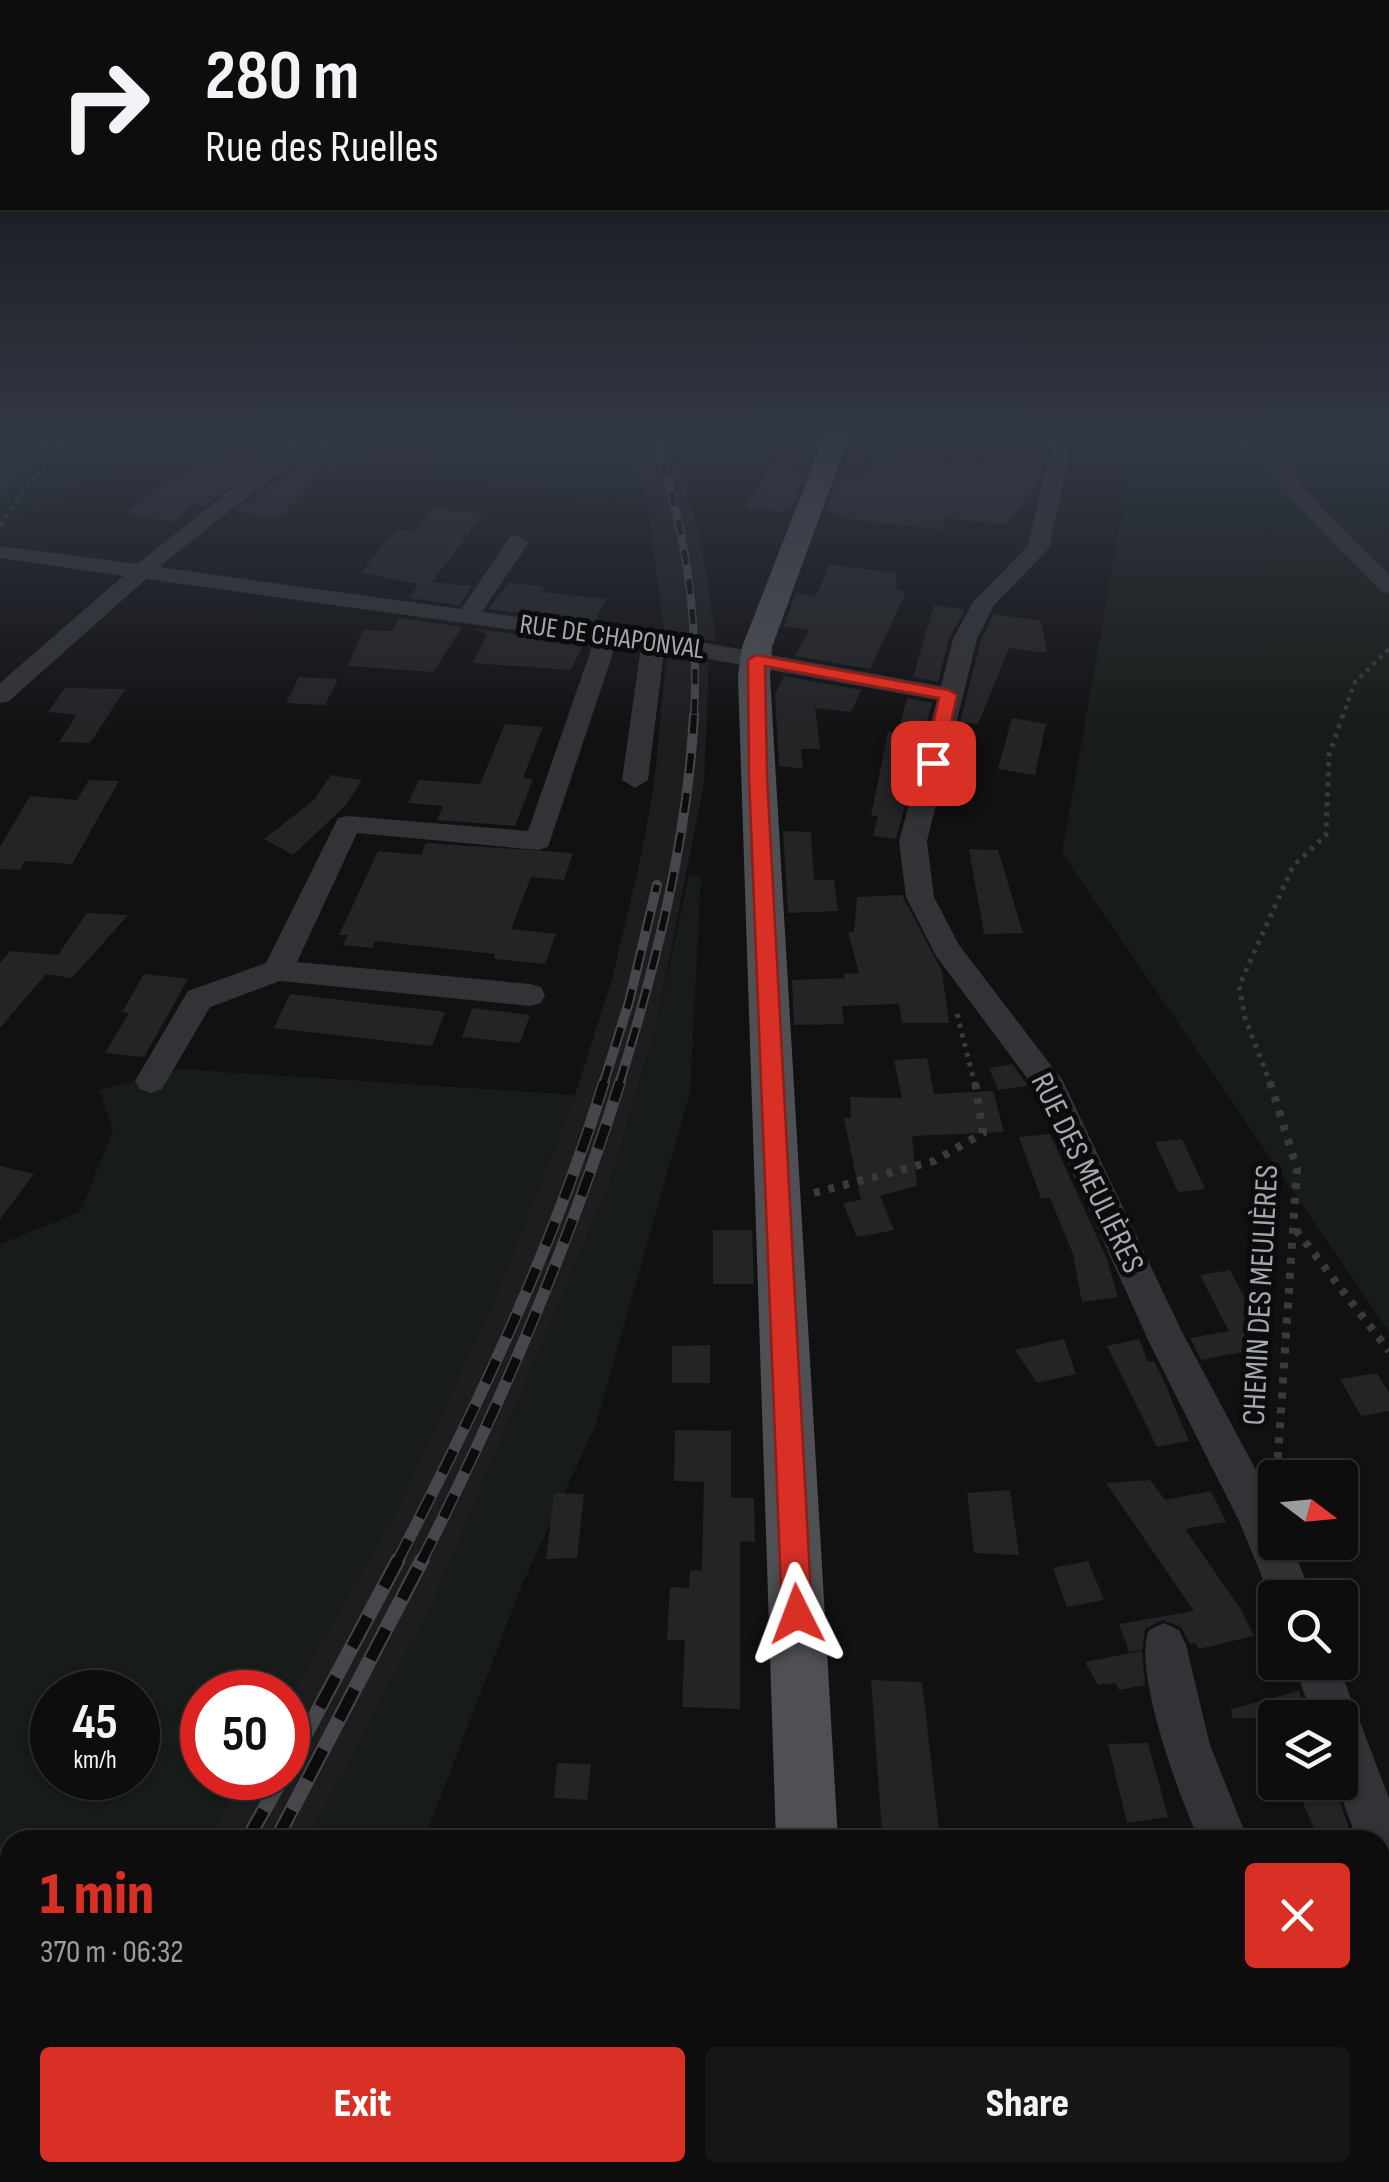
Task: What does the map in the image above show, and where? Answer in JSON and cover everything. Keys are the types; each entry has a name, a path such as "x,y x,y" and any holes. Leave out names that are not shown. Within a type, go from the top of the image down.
{"main road":[{"path":"799,536 757,647 756,660 807,1830"}],"street":[{"path":"0,696 188,536"},
{"name":"RUE DES MEULIÈRES","path":"1041,536 1038,548 984,602 965,638 913,841 920,897 946,950 1047,1081 1168,1342 1256,1512 1284,1580"},
{"path":"1338,536 1389,586"},
{"name":"RUE DE CHAPONVAL","path":"467,617 518,542"},
{"name":"RUE DE CHAPONVAL","path":"0,552 653,642 948,695"},
{"path":"278,970 348,824 538,840 607,636"},
{"path":"635,780 653,642"},
{"path":"151,1081 199,999 278,970 530,995"},
{"path":"1164,1645 1178,1722 1219,1830"},
{"path":"1358,1778 1377,1830"}],"path":[{"name":"CHEMIN DES MEULIÈRES","path":"1256,1512 1278,1456 1298,1168 1245,1018 1239,986 1293,866 1326,835 1329,755 1355,682 1389,649"},
{"path":"778,1200 934,1162 982,1133 975,1083 944,964 946,950"},
{"path":"1296,1230 1389,1351"}],"shaded area":[{"path":"651,536 700,536 716,641 665,634"},
{"path":"1118,536 1389,536 1389,1332 1062,853"},
{"path":"667,651 709,658 704,783 656,1026 610,1182 433,1602 312,1830 213,1830 230,1800 310,1800 310,1670 305,1670 393,1518 492,1305 575,1095 612,979 654,785"},
{"path":"689,875 701,876 690,1092 596,1424 522,1585 428,1830 312,1830 433,1602 610,1182 656,1026"},
{"path":"180,1069 575,1095 492,1305 393,1518 305,1670 180,1670 180,1800 230,1800 213,1830 0,1830 0,1244 80,1212 113,1130 99,1090"}],"building":[{"path":"390,536 467,536 432,582 472,586 459,605 410,598 418,584 362,573"},
{"path":"829,564 895,573 897,590 906,592 870,669 795,656 809,630 784,626 796,593 816,596"},
{"path":"509,583 545,587 542,592 606,599 594,623 488,609"},
{"path":"934,605 965,610 949,638 938,682 913,677"},
{"path":"994,614 1041,621 1047,653 1009,648 978,724 960,722 981,640"},
{"path":"399,618 462,627 433,672 348,666 363,630 392,631"},
{"path":"476,629 584,643 571,670 473,663 487,634"},
{"path":"784,676 861,690 851,712 815,708 820,749 801,749 803,769 779,766 775,694"},
{"path":"299,677 338,679 325,705 286,703"},
{"path":"65,688 125,689 90,743 59,742 77,715 48,712"},
{"path":"907,698 932,703 896,839 873,836 878,816 871,816 888,732 898,733"},
{"path":"1012,718 1046,724 1035,775 998,769"},
{"path":"505,724 543,727 523,778 533,779 515,826 437,820 443,806 408,803 419,780 480,784"},
{"path":"331,775 362,780 346,805 293,855 264,839 314,800"},
{"path":"89,780 119,781 72,864 25,861 20,870 0,869 0,847 30,796 77,800"},
{"path":"783,831 811,832 814,880 834,880 838,911 788,913"},
{"path":"426,843 573,853 564,880 531,877 511,929 556,934 545,964 494,959 495,954 375,941 372,948 343,945 348,935 339,935 378,851 421,855"},
{"path":"969,849 998,850 1023,933 984,934"},
{"path":"902,895 942,971 949,1023 902,1023 899,1004 842,1006 844,1024 794,1025 792,980 845,978 844,974 859,973 848,932 854,932 857,897"},
{"path":"87,913 128,915 72,978 46,974 0,1028 0,963 10,951 58,955"},
{"path":"144,974 188,979 144,1057 105,1053 129,1013 122,1012"},
{"path":"290,994 445,1012 432,1046 274,1028"},
{"path":"472,1008 530,1015 520,1043 462,1037"},
{"path":"927,1058 934,1094 993,1091 1004,1132 912,1136 917,1186 876,1197 880,1196 894,1230 857,1237 843,1203 861,1200 844,1118 851,1118 850,1097 902,1098 894,1060"},
{"path":"1012,1064 1028,1086 998,1090 989,1068"},
{"path":"1050,1134 1107,1259 1118,1297 1082,1302 1073,1254 1050,1198 1041,1198 1019,1137"},
{"path":"1182,1139 1205,1189 1178,1192 1155,1142"},
{"path":"0,1166 34,1174 0,1219"},
{"path":"713,1230 752,1230 754,1284 713,1284"},
{"path":"1230,1270 1270,1345 1268,1412 1241,1352 1201,1360 1190,1338 1229,1331 1200,1275"},
{"path":"1064,1339 1076,1374 1037,1383 1015,1350"},
{"path":"1139,1339 1148,1362 1154,1361 1163,1379 1189,1441 1157,1447 1107,1346"},
{"path":"710,1345 710,1383 672,1383 672,1346"},
{"path":"1377,1373 1389,1393 1389,1411 1361,1416 1340,1379"},
{"path":"675,1430 731,1431 731,1498 754,1498 755,1542 740,1541 740,1709 682,1707 685,1640 667,1640 670,1587 689,1588 690,1570 702,1571 704,1482 674,1481"},
{"path":"1150,1480 1165,1500 1211,1491 1226,1522 1185,1529 1240,1608 1254,1636 1199,1649 1196,1643 1190,1644 1181,1627 1162,1620 1145,1629 1142,1650 1129,1652 1119,1624 1194,1611 1106,1483"},
{"path":"1010,1490 1019,1555 974,1553 967,1493"},
{"path":"554,1493 584,1494 577,1558 546,1559"},
{"path":"1088,1561 1104,1600 1067,1607 1053,1568"},
{"path":"1142,1651 1145,1685 1119,1690 1116,1683 1098,1685 1085,1662"},
{"path":"871,1680 922,1682 939,1830 882,1830"},
{"path":"1299,1691 1302,1700 1265,1700"},
{"path":"1258,1702 1258,1718 1232,1718 1231,1709"},
{"path":"1148,1743 1168,1817 1127,1823 1108,1744"},
{"path":"557,1763 591,1764 587,1800 554,1798"},
{"path":"1302,1800 1339,1800 1350,1830 1315,1830"}],"railway":[{"path":"682,536 692,609 694,718"},
{"path":"619,1085 668,902 685,809 694,715"},
{"path":"603,1085 629,1002 657,885"},
{"path":"397,1562 456,1445 537,1266 604,1082"},
{"path":"422,1561 530,1326 578,1205 620,1082"},
{"path":"310,1726 398,1560"},
{"path":"281,1830 422,1561"},
{"path":"253,1830 270,1800"}],"route":[{"path":"797,1614 756,660 948,695 933,763"}]}
